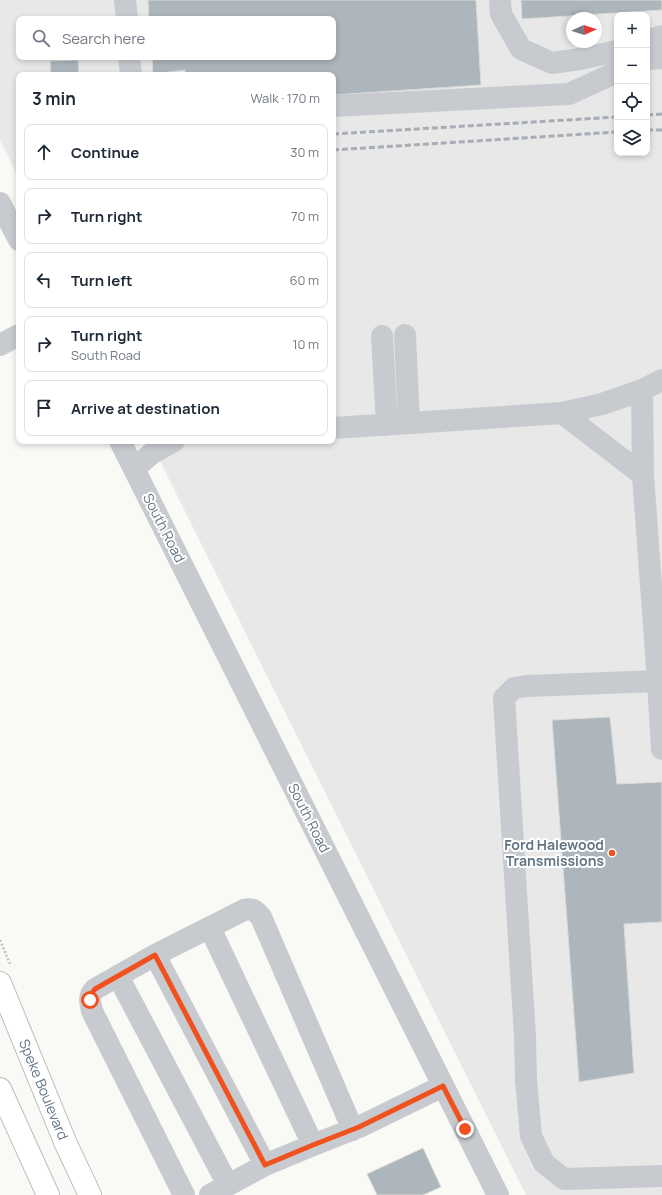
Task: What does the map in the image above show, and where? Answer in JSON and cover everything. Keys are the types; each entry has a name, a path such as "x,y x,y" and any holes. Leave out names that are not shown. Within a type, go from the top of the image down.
{"highway":[{"name":"Speke Boulevard","path":"0,983 66,1144 90,1195"},
{"path":"0,1089 48,1195"}],"street":[{"path":"125,0 127,16"},
{"path":"500,0 501,14 522,49 552,62 580,59 614,52"},
{"path":"650,40 662,36"},
{"path":"650,59 662,58"},
{"path":"129,60 131,72"},
{"path":"336,106 569,94 614,73"},
{"path":"0,203 16,234"},
{"path":"405,335 410,423"},
{"path":"382,336 387,425"},
{"path":"0,344 16,337"},
{"path":"336,428 562,413 602,404 642,390 662,380"},
{"path":"642,390 643,475 662,749"},
{"path":"562,413 643,475"},
{"name":"South Road","path":"122,444 498,1195"},
{"path":"134,469 151,454 169,444"},
{"path":"658,681 528,686 514,688 504,698 526,1037 526,1080 531,1136 544,1163 564,1178 662,1176"},
{"path":"184,1195 92,1011 90,1000 91,994 95,989 155,955 244,910 251,909 261,917 353,1130"},
{"path":"210,928 313,1145"},
{"path":"155,955 265,1165"},
{"path":"118,976 219,1190 265,1165 353,1130 443,1086"}],"shaded area":[{"path":"0,0 662,0 662,1195 526,1195 151,444 336,444 336,72 16,72 16,173 0,140"}],"building":[{"path":"148,0 476,0 481,85 336,95 336,72 185,72 185,70 153,72 152,60 336,60 336,16 149,16"},
{"path":"521,0 662,0 662,10 602,14 602,12 566,12 566,16 522,19"},
{"path":"78,60 79,72 51,72 50,61"},
{"name":"Ford Halewood Transmissions","path":"610,717 617,784 662,782 662,922 624,924 634,1073 579,1082 552,720"},
{"path":"423,1148 441,1187 423,1195 377,1195 367,1174"}],"railway":[{"path":"650,115 662,114"},
{"path":"336,134 614,117"},
{"path":"650,130 662,130"},
{"path":"336,150 614,132"}],"place":[{"name":"Ford Halewood Transmissions","path":"612,853"}],"route":[{"path":"90,1000 91,994 95,989 155,955 265,1165 359,1127 443,1086 465,1129"}]}
